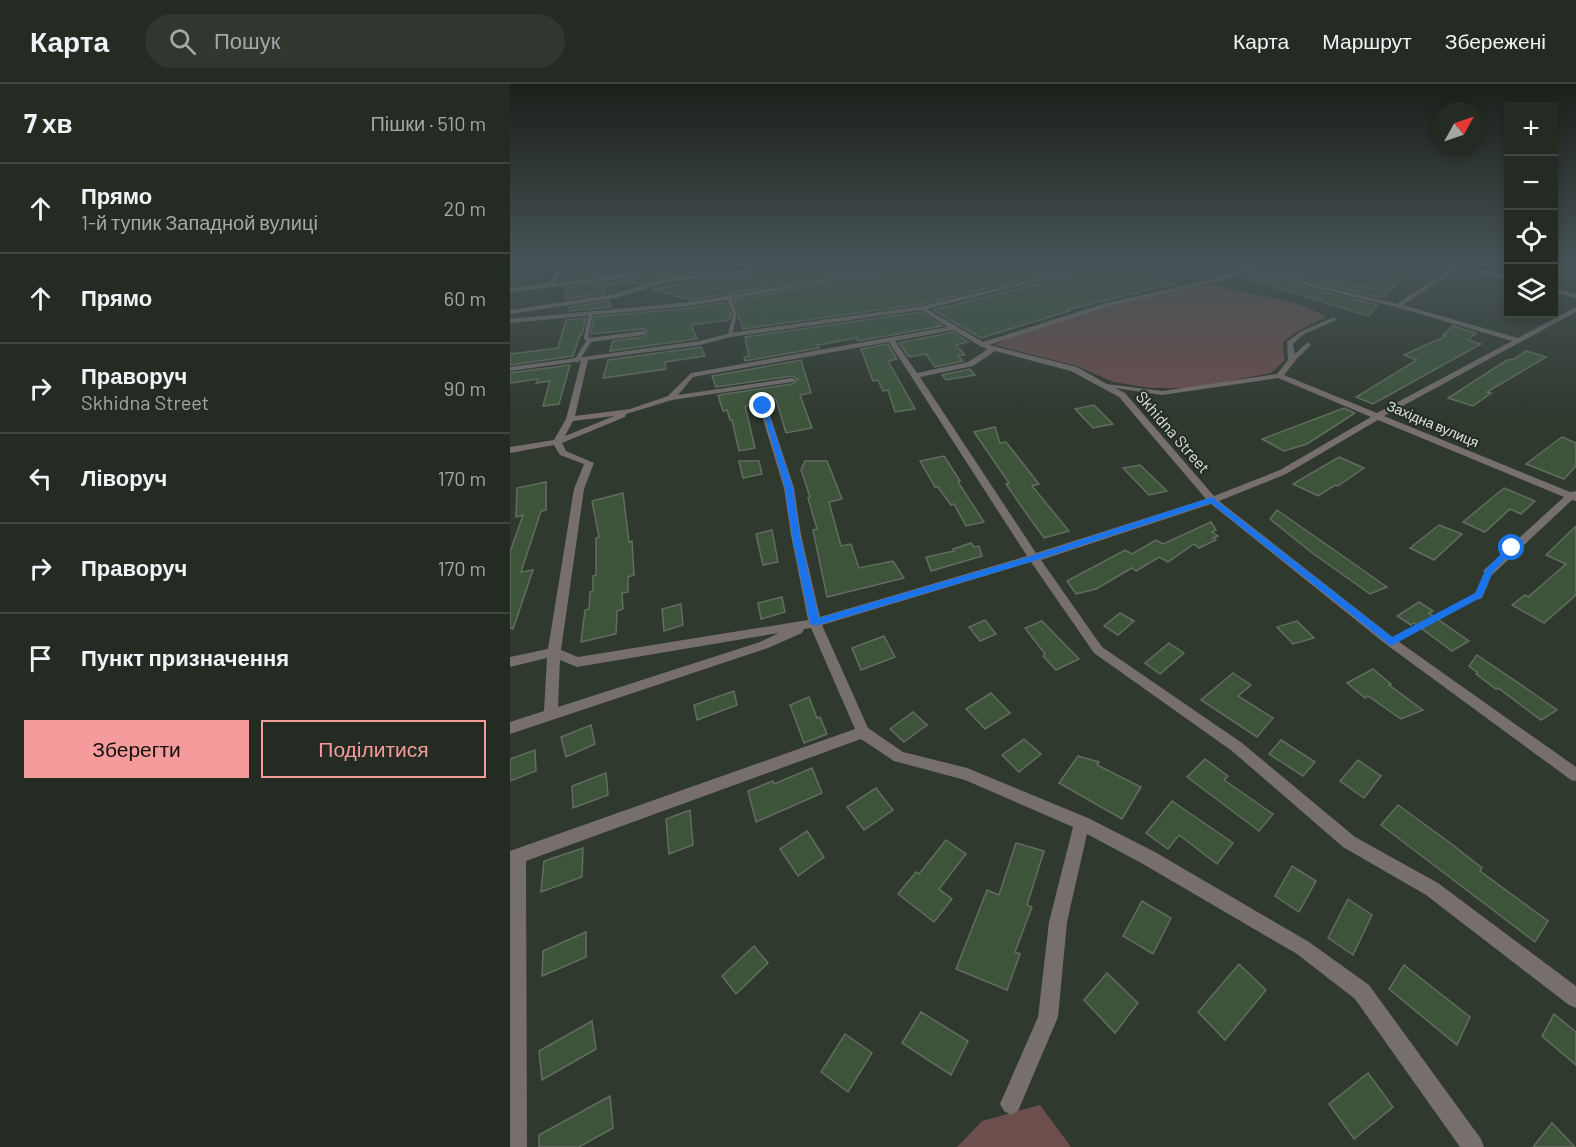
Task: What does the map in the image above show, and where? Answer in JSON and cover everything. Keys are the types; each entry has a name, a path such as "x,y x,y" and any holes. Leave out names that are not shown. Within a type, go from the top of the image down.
{"street":[{"path":"510,321 565,316"},
{"path":"510,369 700,343 730,335 868,316"},
{"name":"Skhidna Street","path":"934,316 981,345 1074,369 1122,395 1212,500 1391,642 1576,775"},
{"path":"981,345 1072,316"},
{"path":"1431,316 1516,340"},
{"path":"510,728 764,645 815,623 1034,558 1212,500 1283,472 1379,416 1563,316"},
{"path":"1278,376 1292,360 1289,343 1302,333 1334,319"},
{"path":"672,398 691,375 892,341 954,328"},
{"path":"892,341 1034,558 1098,650 1237,747 1349,842 1432,889 1576,998"},
{"path":"915,376 970,364 994,348"},
{"path":"557,442 570,419 581,359"},
{"name":"Західна вулиця","path":"1101,384 1162,393 1278,376 1574,495"},
{"path":"510,450 557,442 591,430 631,411 672,398 792,380"},
{"path":"763,406 789,488 796,536 815,623 863,732 899,757 967,774 1082,823 1149,858 1303,948 1362,993 1473,1147"},
{"path":"570,419 631,411"},
{"path":"551,713 554,652 579,489 589,463 563,453 557,442"},
{"path":"1489,571 1574,495"},
{"path":"510,662 554,652 577,662 815,623"},
{"path":"516,1147 514,858 863,732"},
{"path":"1011,1104 1048,1017 1058,922 1082,823"}],"lane":[{"path":"590,316 586,338 590,340"},
{"path":"730,335 735,316"},
{"path":"590,340 643,333"},
{"path":"581,359 590,340"},
{"path":"1292,360 1308,345"},
{"path":"1479,595 1489,571"}],"path":[{"path":"1391,642 1479,595"}],"shaded area":[{"path":"1072,316 1326,317 1296,332 1283,342 1284,361 1271,373 1193,388 1150,388 1113,382 1077,366 995,345"},
{"path":"1040,1105 1071,1147 957,1147 982,1121"}],"building":[{"path":"730,316 729,320 691,325 697,339 610,351 613,341 644,337 647,331 642,329 591,334 594,317"},
{"path":"739,316 839,316 743,329"},
{"path":"896,316 926,316 942,326 858,341 857,338 817,345 819,348 745,361 744,357 749,356 745,337"},
{"path":"943,316 1054,316 981,338"},
{"path":"586,318 573,356 510,365 510,354 558,348 566,320"},
{"path":"1453,326 1476,333 1468,340 1481,344 1373,404 1356,397 1417,360 1404,355 1446,336 1443,335"},
{"path":"953,332 968,342 956,345 965,355 958,356 963,361 935,367 926,354 909,357 899,343"},
{"path":"888,344 897,359 888,361 915,409 895,412 888,390 883,391 878,380 873,381 861,349"},
{"path":"701,347 705,356 665,362 666,369 603,378 608,360"},
{"path":"1526,351 1546,357 1487,392 1491,393 1473,406 1448,398 1507,360 1514,359"},
{"path":"801,360 811,393 800,395 812,428 786,433 776,399 745,406 755,448 739,451 732,420 727,410 723,411 718,395 792,384 798,379 792,376 716,387 712,376"},
{"path":"570,365 559,404 543,406 550,381 536,383 538,379 510,383 510,373"},
{"path":"970,369 975,375 946,380 942,375"},
{"path":"1094,405 1113,424 1093,428 1075,409"},
{"path":"1344,408 1355,413 1307,444 1284,451 1262,439"},
{"path":"995,427 1000,443 1006,442 1039,484 1032,486 1069,531 1044,538 1019,503 1006,484 1009,483 974,432"},
{"path":"1562,437 1576,443 1576,466 1564,479 1526,464"},
{"path":"944,456 984,522 966,526 954,504 951,505 938,487 935,487 920,461"},
{"path":"1339,457 1364,468 1338,486 1335,485 1318,496 1293,484"},
{"path":"739,461 759,461 762,474 743,478"},
{"path":"805,461 827,461 842,499 829,502 841,546 851,544 859,568 893,561 904,578 827,597 813,530 817,529 801,470"},
{"path":"1140,465 1167,491 1149,495 1123,468"},
{"path":"546,482 546,510 541,511 521,572 533,570 513,629 510,628 510,552 523,515 516,517 517,488"},
{"path":"1504,488 1535,501 1521,514 1510,509 1485,532 1463,522"},
{"path":"623,493 629,542 632,541 634,575 628,577 628,592 622,593 623,609 617,611 616,634 581,642 585,610 589,609 590,592 593,591 593,576 596,575 596,538 599,537 592,501"},
{"path":"1277,510 1387,587 1370,594 1311,552 1270,519"},
{"path":"1211,522 1216,530 1212,532 1218,536 1213,538 1216,540 1199,548 1194,544 1168,562 1159,557 1136,571 1132,568 1096,589 1076,594 1067,581 1125,550 1132,554 1156,540 1163,544"},
{"path":"1439,525 1462,534 1434,560 1410,548"},
{"path":"1576,526 1576,595 1544,623 1512,605 1525,595 1528,597 1566,564 1546,555"},
{"path":"772,530 778,562 763,565 756,534"},
{"path":"971,543 974,547 979,546 982,556 931,571 926,557 954,551 953,549"},
{"path":"782,597 785,612 761,619 758,603"},
{"path":"1419,602 1433,611 1429,613 1469,641 1452,651 1414,623 1411,625 1397,616"},
{"path":"681,604 683,625 664,631 662,609"},
{"path":"1120,613 1134,621 1118,635 1104,626"},
{"path":"985,620 996,634 980,641 969,627"},
{"path":"1042,621 1079,659 1056,670 1043,656 1045,654 1025,628"},
{"path":"1297,621 1314,638 1293,644 1277,627"},
{"path":"884,636 895,657 861,670 852,648"},
{"path":"1169,643 1184,653 1160,674 1145,663"},
{"path":"1477,655 1557,710 1541,720 1476,674 1478,673 1469,666"},
{"path":"1373,669 1391,684 1389,685 1423,710 1401,719 1368,696 1365,698 1347,683"},
{"path":"1233,673 1251,685 1238,696 1273,718 1257,737 1201,700"},
{"path":"734,691 737,705 697,720 694,705"},
{"path":"991,693 1010,713 985,729 966,709"},
{"path":"809,697 817,718 820,717 827,734 804,743 790,705"},
{"path":"913,712 927,725 904,742 890,729"},
{"path":"591,725 595,744 566,757 561,737"},
{"path":"1024,739 1041,754 1019,772 1002,755"},
{"path":"1281,740 1315,762 1303,776 1269,754"},
{"path":"535,750 536,771 510,781 510,759"},
{"path":"1078,756 1099,762 1097,765 1141,787 1122,819 1059,783"},
{"path":"1205,759 1228,776 1224,780 1273,814 1259,831 1187,777"},
{"path":"1358,760 1381,776 1364,798 1340,781"},
{"path":"812,768 822,793 756,822 748,791 773,781 774,784"},
{"path":"606,773 608,795 573,808 572,786"},
{"path":"876,788 893,810 864,830 847,807"},
{"path":"1172,801 1233,843 1217,864 1179,835 1168,849 1146,833"},
{"path":"1398,805 1482,868 1480,871 1548,921 1535,942 1381,825"},
{"path":"690,810 693,845 669,854 666,819"},
{"path":"807,831 824,857 798,876 780,849"},
{"path":"946,840 966,854 939,889 952,899 934,922 898,894 916,872 919,874"},
{"path":"1016,843 1044,851 1027,905 1032,907 1015,952 1020,954 1007,990 956,969 987,890 999,895"},
{"path":"583,848 582,877 541,892 544,861"},
{"path":"1292,866 1316,881 1299,912 1275,896"},
{"path":"1348,899 1372,915 1353,955 1328,938"},
{"path":"1142,901 1171,918 1153,954 1123,936"},
{"path":"586,932 586,957 542,976 543,951"},
{"path":"754,946 768,963 736,994 722,976"},
{"path":"1239,964 1266,990 1225,1040 1198,1012"},
{"path":"1404,965 1470,1017 1457,1045 1389,989"},
{"path":"1107,973 1138,1003 1115,1033 1084,1000"},
{"path":"921,1012 968,1041 951,1075 902,1043"},
{"path":"1554,1014 1576,1032 1576,1065 1542,1036"},
{"path":"592,1021 596,1049 542,1080 539,1051"},
{"path":"845,1034 872,1053 848,1092 821,1072"},
{"path":"1368,1073 1393,1107 1354,1139 1329,1104"},
{"path":"610,1096 613,1128 579,1147 539,1147 539,1135"},
{"path":"1552,1123 1575,1147 1533,1147"}],"route":[{"path":"763,406 789,488 796,536 815,623 1034,558 1212,500 1391,642 1479,595 1489,571 1512,548"}]}
